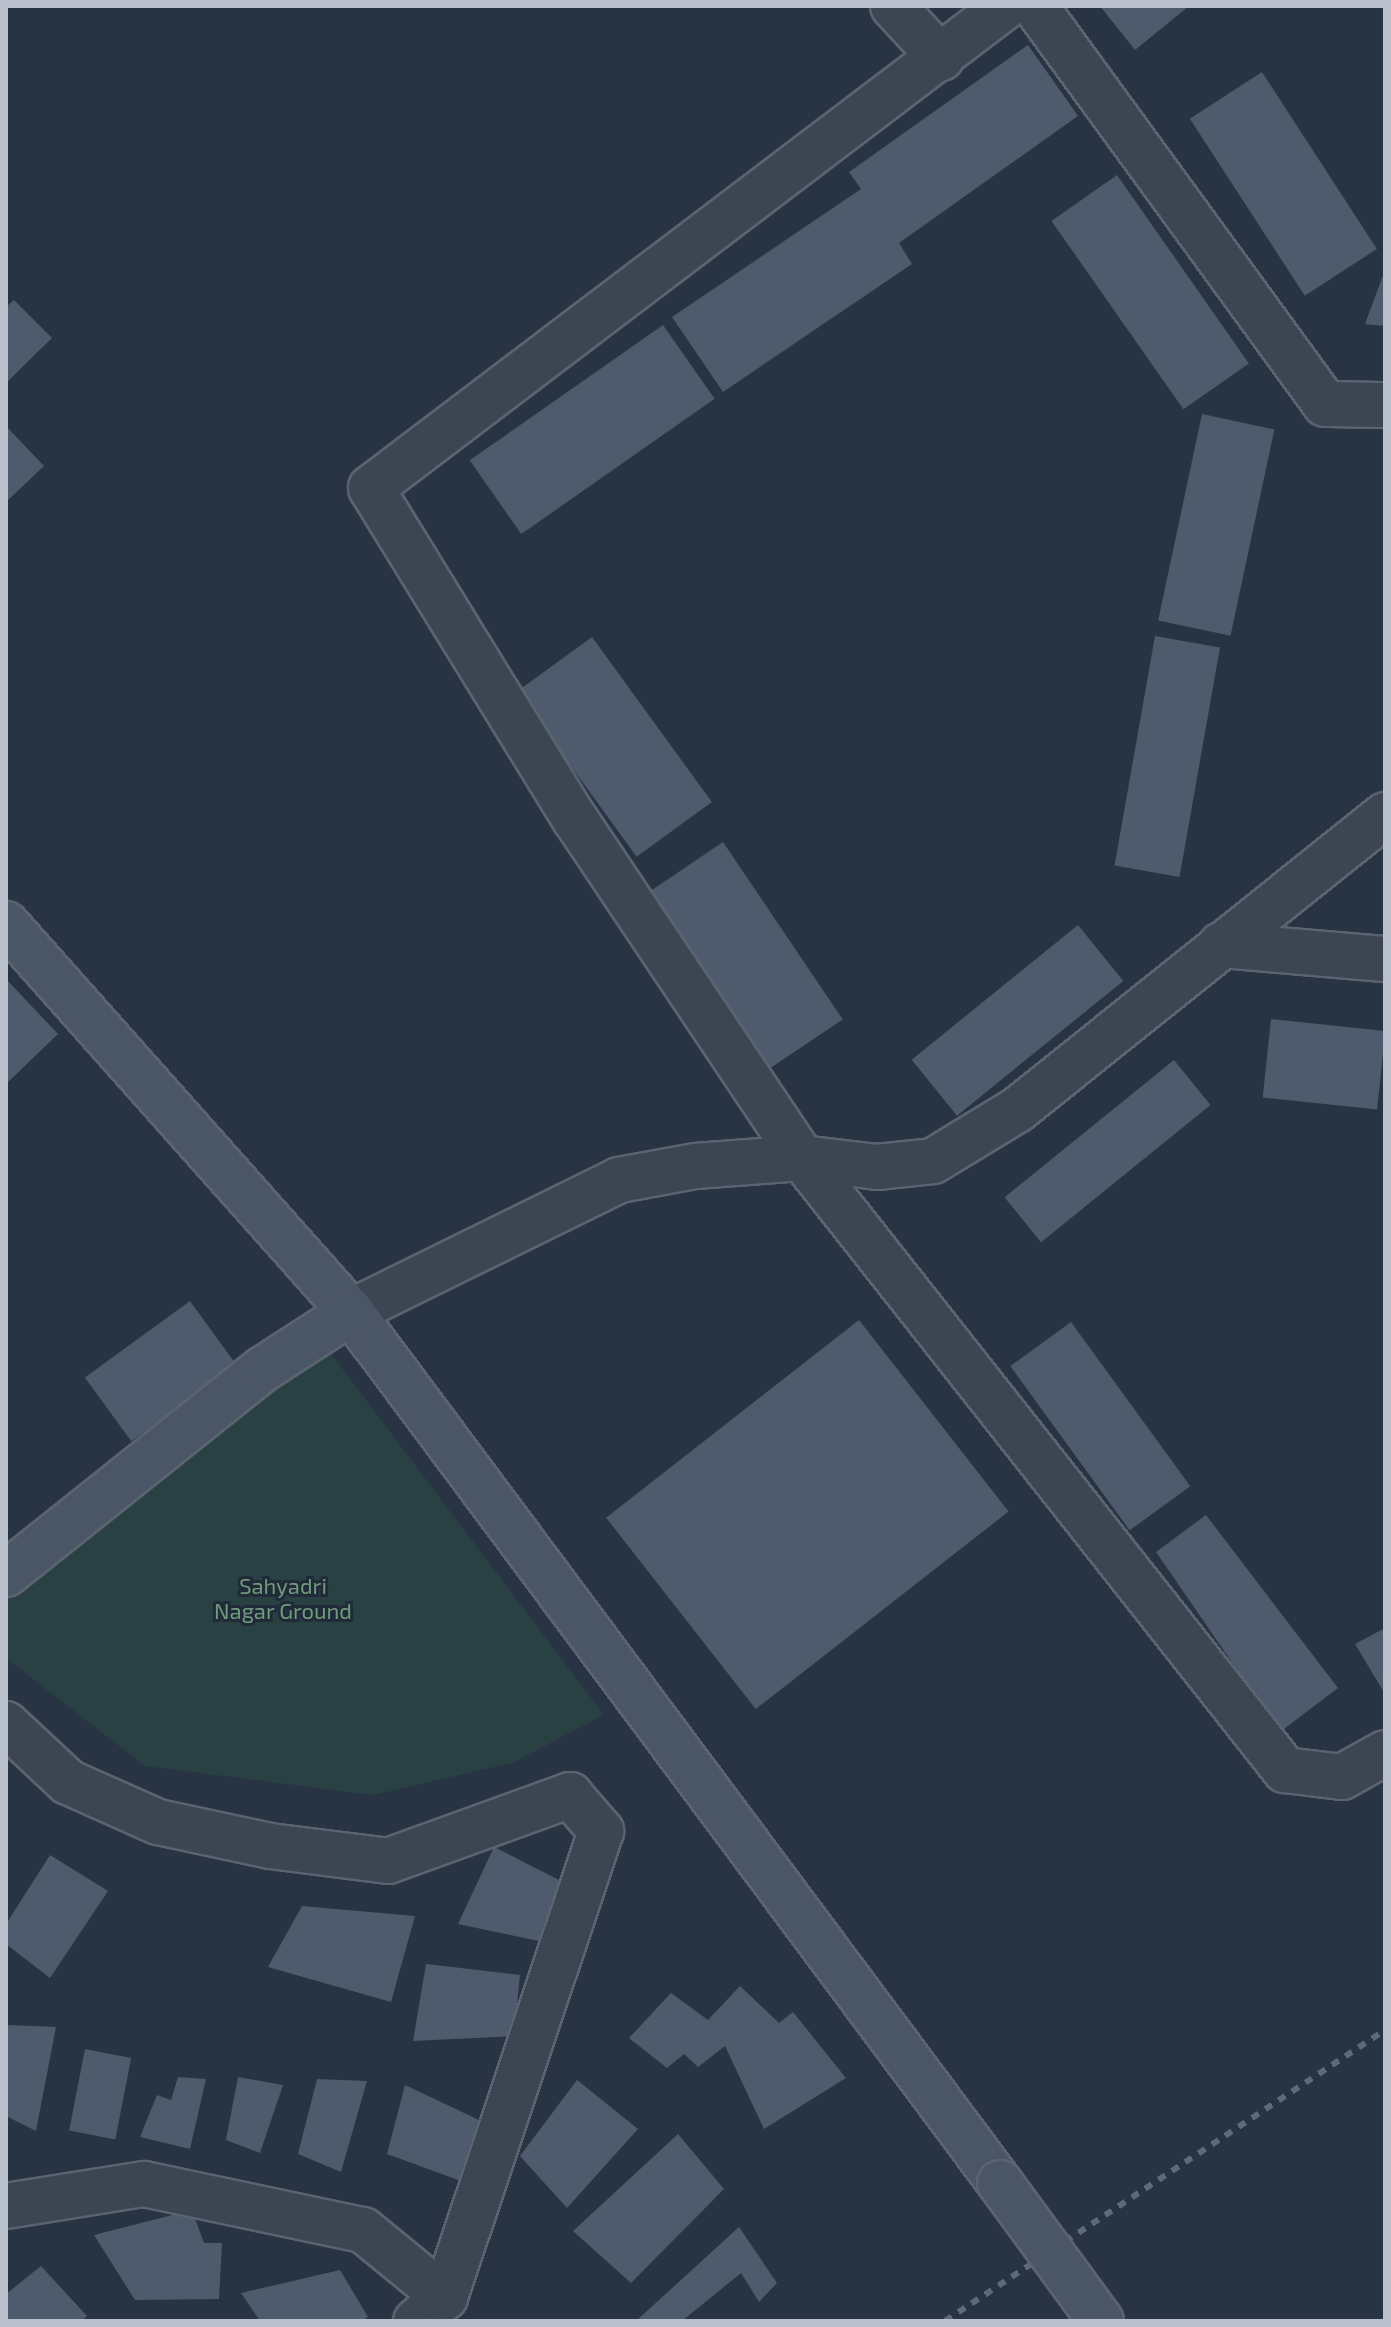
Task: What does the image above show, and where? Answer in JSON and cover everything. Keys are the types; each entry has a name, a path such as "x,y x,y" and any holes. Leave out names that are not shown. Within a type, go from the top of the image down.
{"main road":[{"path":"6,924 351,1312 263,1369 6,1574"},
{"path":"408,1389 1101,2321"}],"street":[{"path":"893,6 941,58"},
{"path":"1006,6 371,488 575,819 802,1158 1285,1770 1342,1777 1385,1753"},
{"path":"1035,6 1325,404 1385,405"},
{"path":"408,1389 351,1312 619,1180 695,1166 802,1158 877,1167 933,1161 1017,1110 1385,815"},
{"path":"1221,945 1385,959"},
{"path":"6,1724 68,1782 158,1822 270,1846 388,1861 570,1795 601,1831 430,2309"},
{"path":"6,2206 144,2184 363,2230 430,2309"}],"green space":[{"name":"Sahyadri Nagar Ground","path":"332,1355 604,1715 512,1763 373,1795 145,1766 6,1658 6,1591 263,1369"}],"building":[{"path":"1100,6 1189,6 1135,50"},
{"path":"1028,45 1078,116 899,243 912,264 723,392 672,317 861,189 849,172"},
{"path":"1262,72 1377,249 1305,296 1190,119"},
{"path":"1117,175 1249,363 1183,409 1051,221"},
{"path":"1385,270 1385,326 1365,324"},
{"path":"14,300 52,338 6,383 6,307"},
{"path":"663,325 715,399 521,534 470,460"},
{"path":"1202,414 1274,429 1231,636 1158,620"},
{"path":"6,426 44,466 6,502"},
{"path":"1155,636 1220,647 1180,877 1115,865"},
{"path":"592,637 712,802 637,857 517,692"},
{"path":"723,842 843,1019 770,1069 650,891"},
{"path":"1078,925 1123,981 957,1116 912,1060"},
{"path":"6,979 58,1034 6,1084"},
{"path":"1271,1019 1385,1031 1377,1110 1263,1098"},
{"path":"1174,1060 1211,1105 1041,1242 1005,1197"},
{"path":"190,1301 236,1365 131,1441 85,1377"},
{"path":"859,1320 1009,1511 756,1709 606,1518"},
{"path":"1071,1322 1190,1486 1130,1530 1010,1366"},
{"path":"1206,1515 1338,1688 1280,1732 1156,1552"},
{"path":"1385,1628 1385,1694 1355,1644"},
{"path":"494,1847 563,1882 548,1943 458,1924"},
{"path":"50,1855 108,1891 50,1978 6,1944 6,1924"},
{"path":"302,1906 415,1916 391,2002 268,1967"},
{"path":"426,1964 520,1975 514,2036 413,2041"},
{"path":"740,1986 779,2023 793,2012 846,2078 764,2129 725,2046 698,2067 684,2054 667,2068 629,2038 671,1993 708,2020"},
{"path":"8,2025 56,2027 36,2131 6,2116"},
{"path":"85,2049 131,2058 115,2139 69,2130"},
{"path":"178,2077 206,2079 190,2149 140,2137 157,2095 171,2100"},
{"path":"238,2077 283,2085 260,2153 226,2140"},
{"path":"317,2079 367,2081 341,2172 298,2154"},
{"path":"577,2080 638,2129 567,2208 520,2156"},
{"path":"405,2085 481,2121 461,2181 387,2154"},
{"path":"678,2134 724,2189 631,2283 573,2231"},
{"path":"192,2210 204,2243 222,2243 219,2299 135,2300 94,2235"},
{"path":"739,2227 777,2283 759,2302 741,2273 682,2321 636,2321"},
{"path":"41,2266 87,2316 81,2321 6,2321 6,2294"},
{"path":"340,2270 368,2317 362,2321 260,2321 241,2293"}],"railway":[{"path":"945,2321 1385,2030"}]}
